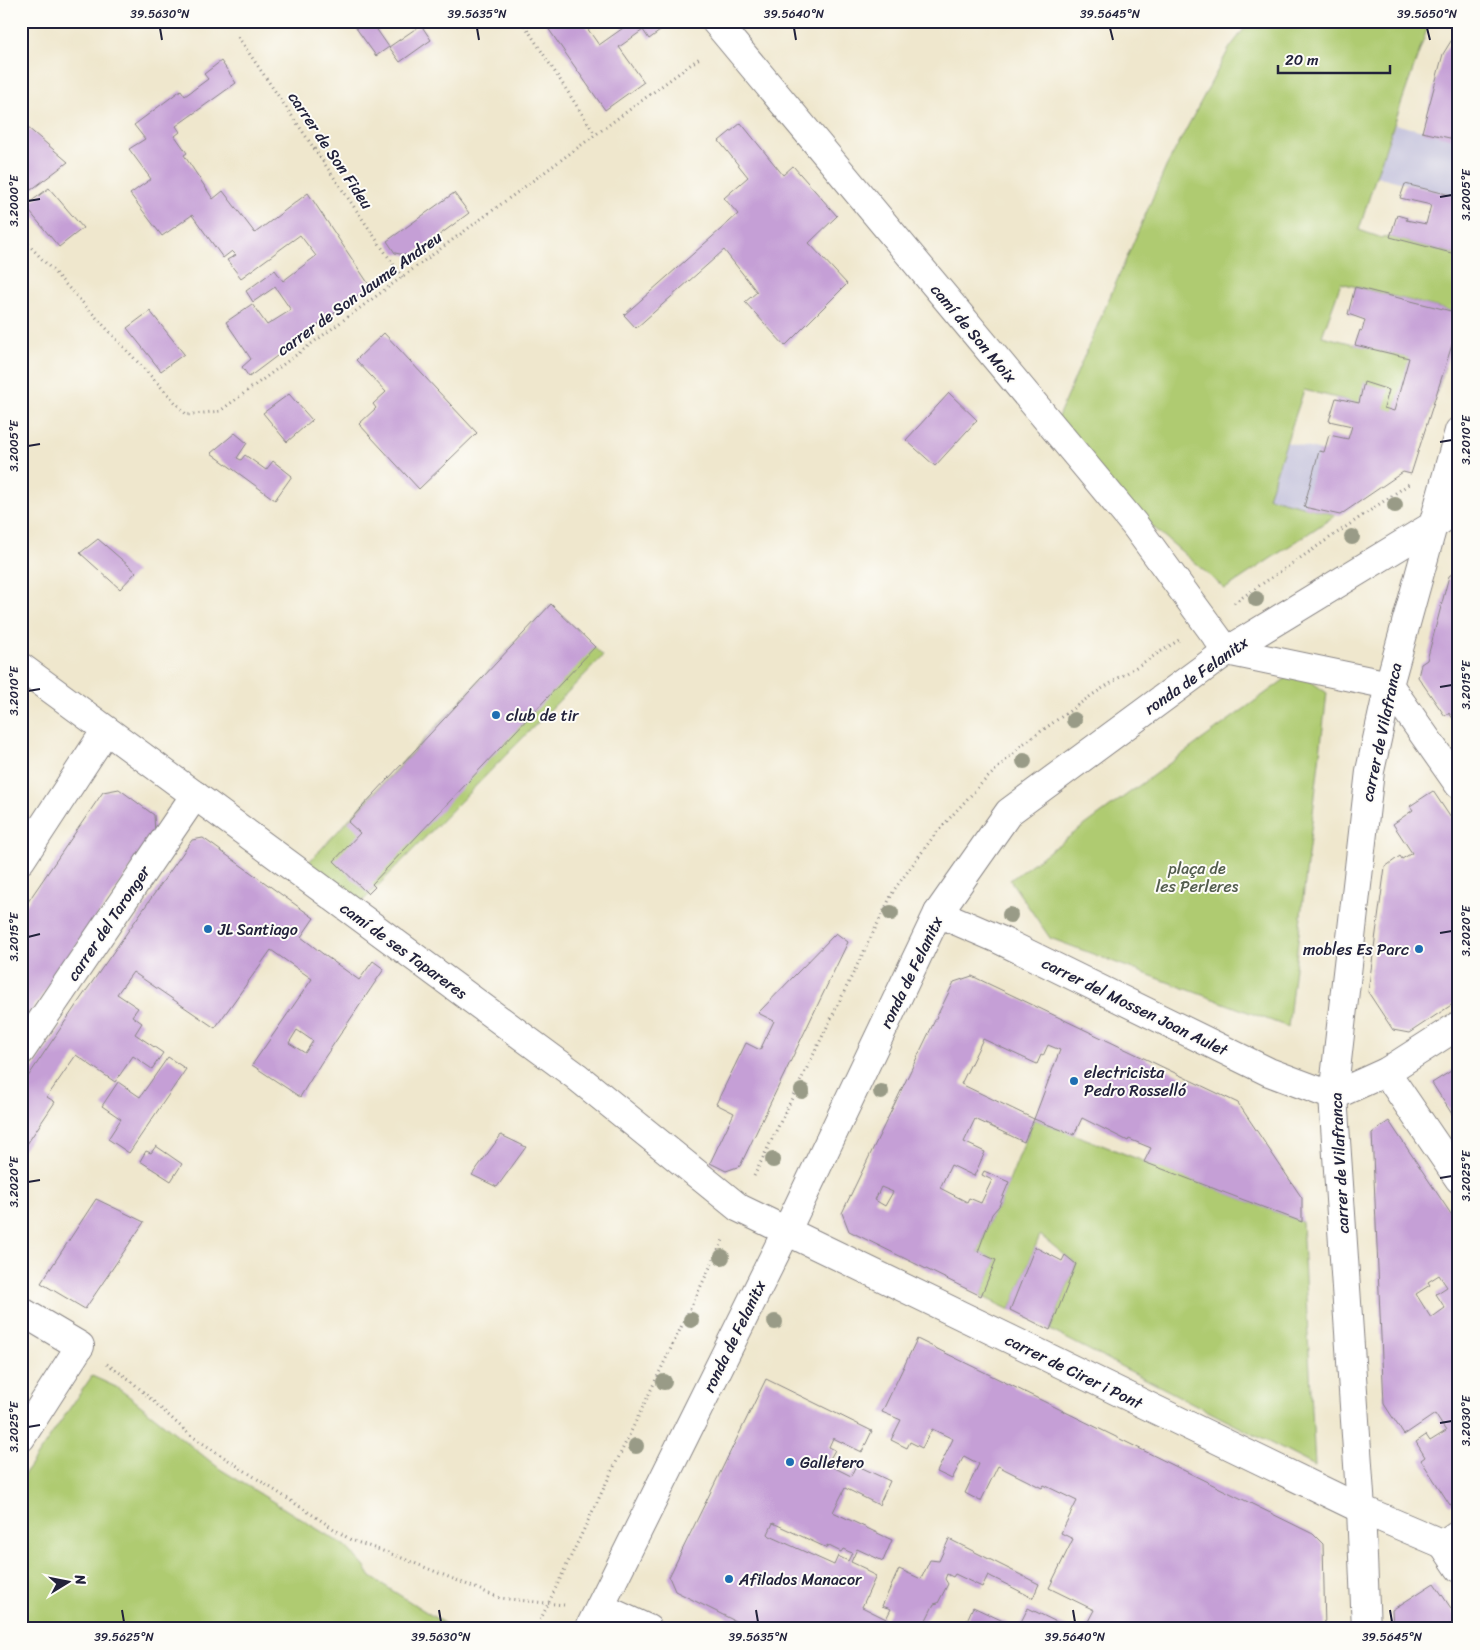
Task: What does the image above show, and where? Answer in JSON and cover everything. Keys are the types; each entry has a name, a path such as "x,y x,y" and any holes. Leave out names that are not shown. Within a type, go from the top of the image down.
{"street":[{"name":"camí de Son Moix","path":"721,29 1134,524 1227,650"},
{"name":"carrer de Vilafranca","path":"1366,1629 1361,1509 1333,1096 1370,771 1389,685 1459,431"},
{"name":"ronda de Felanitx","path":"595,1618 786,1232 938,913 1009,812 1227,650 1459,508"},
{"path":"1227,650 1389,685 1459,785"},
{"name":"camí de ses Tapareres","path":"21,667 576,1076 739,1208 786,1232"},
{"path":"21,860 106,730"},
{"name":"carrer del Taronger","path":"21,1052 194,795"},
{"name":"carrer del Mossen Joan Aulet","path":"938,913 998,939 1269,1072 1333,1096"},
{"path":"1333,1096 1386,1072 1459,1025"},
{"path":"1386,1072 1459,1179"},
{"name":"carrer de Cirer i Pont","path":"786,1232 1361,1509 1451,1539"},
{"path":"21,1311 80,1346 21,1438"},
{"path":"1451,1539 1459,1568"},
{"path":"595,1618 648,1629"}],"path":[{"path":"522,21 595,134"},
{"name":"carrer de Son Jaume Andreu","path":"28,244 187,414 220,411 595,134 721,29"},
{"name":"carrer de Son Fideu","path":"238,37 402,276"},
{"path":"80,1346 129,1379 190,1435 351,1540 397,1556 500,1598 542,1604 595,1618"}],"shaded area":[{"path":"1395,124 1459,140 1459,197 1376,176"},
{"path":"1286,442 1403,472 1340,515 1304,507 1268,497"}],"green space":[{"path":"1250,21 1430,21 1359,230 1382,238 1390,237 1459,255 1459,313 1341,283 1322,336 1445,367 1428,420 1304,390 1268,497 1336,515 1225,589 1137,513 1057,419 1166,167 1229,49"},
{"name":"club de tir","path":"551,604 603,656 362,902 307,864"},
{"name":"plaça de les Perleres","path":"1296,671 1327,693 1288,1027 1050,938 1010,880"},
{"path":"1034,1119 1302,1222 1315,1466 1050,1330 1076,1264 1040,1235 1010,1310 981,1296 996,1260 978,1252 992,1214 999,1206"},
{"path":"92,1376 116,1387 130,1397 220,1469 345,1546 364,1566 371,1577 453,1629 21,1629 21,1479"}],"building":[{"path":"351,21 371,21 389,47 376,56"},
{"path":"543,21 582,21 599,45 633,21 670,21 671,23 649,39 643,30 619,47 644,82 605,110"},
{"path":"1459,22 1459,140 1422,132 1443,54 1456,33 1453,30"},
{"path":"421,25 431,40 400,62 389,47"},
{"path":"221,61 236,83 176,126 180,132 175,136 187,153 184,155 213,199 223,191 255,233 308,193 370,286 249,377 242,367 251,359 226,322 252,304 267,325 291,310 275,287 253,302 246,291 275,270 283,281 316,256 300,235 241,278 227,260 236,255 232,251 223,258 192,215 162,236 130,194 151,179 129,149 145,139 134,125 181,90 185,96 208,79 204,74"},
{"path":"741,123 783,175 793,166 837,216 809,243 847,284 785,346 745,302 757,292 724,250 636,328 624,315 738,214 724,198 748,177 719,141"},
{"path":"27,127 68,162 31,190 21,178 21,133"},
{"path":"1405,184 1459,197 1459,255 1390,237 1397,215 1407,218 1406,220 1426,224 1431,205 1400,198"},
{"path":"49,188 83,228 59,247 25,206"},
{"path":"454,193 469,213 411,256 395,253 387,241"},
{"path":"1355,287 1459,313 1459,323 1411,474 1403,472 1340,515 1304,507 1319,451 1324,452 1329,435 1348,439 1352,426 1329,421 1336,398 1359,403 1364,382 1389,390 1384,408 1394,411 1409,358 1355,345 1365,320 1348,314"},
{"path":"150,311 184,354 161,371 127,328"},
{"path":"384,333 477,433 419,489 359,424 376,408 373,404 386,392 356,360"},
{"path":"949,393 977,420 935,466 906,440"},
{"path":"289,394 312,420 287,442 263,413"},
{"path":"235,433 247,443 237,458 241,460 245,455 266,470 273,461 292,476 275,500 211,453"},
{"path":"98,539 136,572 120,589 80,553"},
{"path":"1459,569 1459,727 1449,713 1445,716 1418,677 1421,664 1427,660 1449,576"},
{"name":"club de tir","path":"551,604 595,647 372,884 375,887 368,894 334,861 360,833 348,822"},
{"path":"119,789 154,815 155,834 21,1025 21,912 103,792"},
{"name":"mobles Es Parc","path":"1433,791 1459,830 1459,1000 1409,1033 1393,1030 1368,992 1385,867 1400,856 1402,859 1412,853 1393,824 1413,810 1410,806"},
{"path":"203,838 314,918 301,937 359,980 373,961 384,969 300,1097 252,1065 312,979 271,950 215,1028 133,972 117,994 138,1008 132,1016 142,1023 135,1034 163,1053 152,1069 133,1056 115,1082 76,1055 47,1097 55,1102 23,1150 21,1149 21,1087 192,840","holes":["297,1030 313,1041 305,1053 289,1043"]},
{"path":"836,933 848,942 740,1166 726,1171 710,1163 734,1113 716,1104 746,1043 760,1050 774,1021 758,1013"},
{"path":"972,976 1238,1103 1302,1198 1302,1222 1144,1162 1151,1148 1129,1139 1128,1141 1082,1118 1074,1135 1034,1119 1024,1142 975,1119 964,1142 985,1152 974,1176 951,1165 940,1188 967,1202 969,1198 981,1203 992,1180 982,1175 984,1171 1009,1182 999,1206 992,1214 978,1252 996,1260 981,1296 849,1231 842,1213 954,982","holes":["983,1039 1037,1064 1048,1045 1060,1050 1034,1119 961,1084","881,1187 893,1192 885,1206 875,1200"]},
{"path":"168,1057 186,1069 129,1153 108,1139 121,1119 102,1106 118,1082 140,1097"},
{"path":"1459,1066 1459,1125 1432,1083"},
{"path":"1389,1121 1459,1226 1459,1499 1450,1505 1421,1460 1425,1457 1416,1442 1426,1435 1430,1441 1446,1431 1435,1414 1404,1435 1384,1404 1372,1133","holes":["1439,1275 1447,1287 1436,1294 1445,1308 1431,1318 1416,1294 1430,1285 1428,1282"]},
{"path":"501,1135 526,1147 497,1187 472,1175"},
{"path":"156,1146 182,1164 171,1181 140,1161 146,1151 151,1153"},
{"path":"96,1199 144,1222 85,1309 41,1283"},
{"path":"1035,1247 1062,1261 1065,1255 1076,1264 1050,1330 1010,1310"},
{"path":"917,1339 1313,1534 1323,1544 1325,1629 1084,1629 1094,1610 1049,1588 1073,1539 1061,1533 1077,1501 1044,1485 1042,1488 998,1466 980,1501 965,1493 979,1464 964,1456 952,1479 937,1472 953,1439 932,1429 922,1448 910,1442 907,1448 891,1440 901,1420 882,1412"},
{"path":"766,1379 872,1431 862,1452 833,1438 829,1447 835,1450 827,1464 851,1476 856,1465 890,1481 879,1505 845,1488 833,1512 892,1540 883,1561 857,1549 851,1562 876,1576 862,1607 886,1619 891,1609 882,1606 899,1569 921,1579 930,1560 939,1561 949,1539 1039,1584 1033,1598 988,1575 982,1587 955,1574 953,1577 947,1574 945,1579 948,1584 938,1603 934,1604 925,1622 938,1629 751,1629 675,1591 669,1577","holes":["773,1523 827,1548 827,1545 841,1552 843,1549 852,1553 848,1561 838,1556 834,1565 768,1534"]},
{"path":"1434,1583 1459,1620 1459,1629 1393,1629 1392,1610"},
{"path":"973,1607 1018,1628 1028,1608 1071,1629 963,1629"}],"place":[{"name":"club de tir","path":"496,715"},
{"name":"JL Santiago","path":"208,929"},
{"name":"mobles Es Parc","path":"1419,949"},
{"name":"electricista Pedro Rosselló","path":"1074,1081"},
{"name":"Galletero","path":"790,1462"},
{"name":"Afilados Manacor","path":"729,1579"}]}
